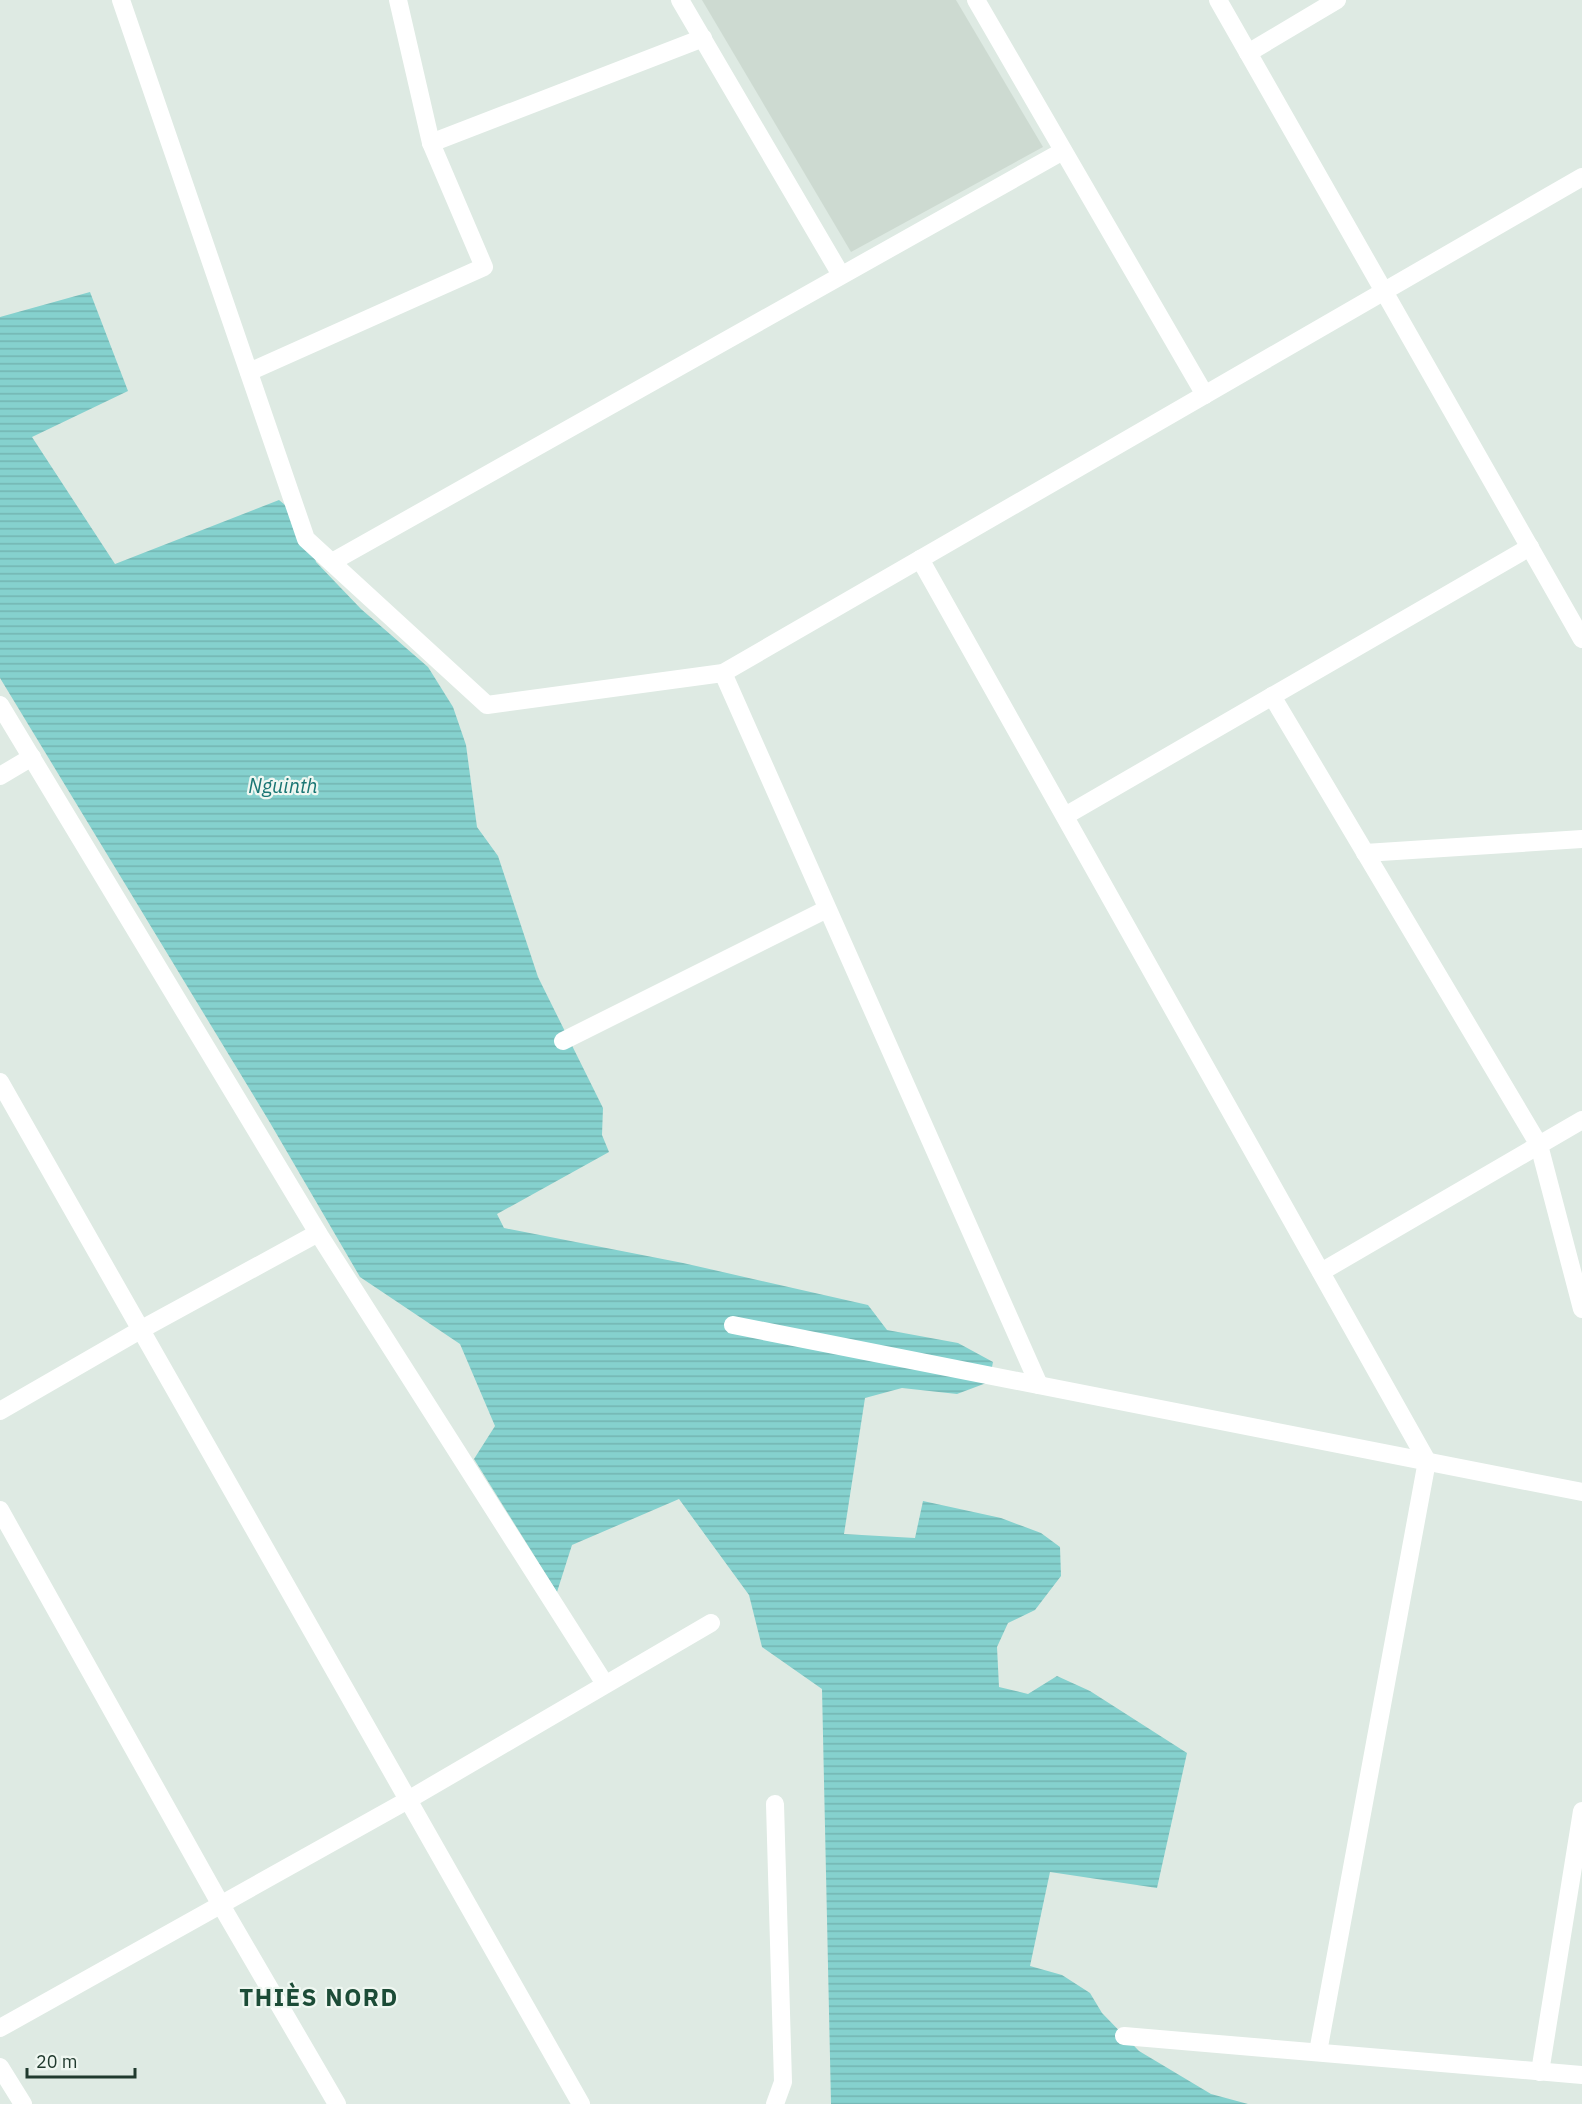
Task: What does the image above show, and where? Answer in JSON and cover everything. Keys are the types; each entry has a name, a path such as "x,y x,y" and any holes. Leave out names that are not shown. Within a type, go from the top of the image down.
{"street":[{"path":"122,0 306,538 487,705 723,673 1582,177"},
{"path":"249,372 484,267 431,143 398,0"},
{"path":"680,0 841,275"},
{"path":"976,0 1205,395"},
{"path":"1218,0 1582,639"},
{"path":"1248,53 1337,0"},
{"path":"431,143 703,38"},
{"path":"332,562 1063,151"},
{"path":"1065,816 1530,547"},
{"path":"920,559 1427,1461 1318,2052"},
{"path":"723,673 1040,1385"},
{"path":"1272,696 1539,1145 1582,1309"},
{"path":"0,705 318,1233 605,1684"},
{"path":"0,776 32,757"},
{"path":"1365,853 1582,839"},
{"path":"563,1041 827,909"},
{"path":"0,1082 581,2104"},
{"path":"1321,1272 1582,1120"},
{"path":"0,1411 142,1329 318,1233"},
{"path":"733,1325 1582,1492"},
{"path":"0,1509 221,1905 337,2104"},
{"path":"0,2028 408,1800 711,1623"},
{"path":"775,1804 783,2082 775,2104"},
{"path":"1540,2072 1582,1811"},
{"path":"1124,2036 1582,2075"},
{"path":"0,2067 23,2104"}],"shaded area":[{"path":"702,0 956,0 1043,147 851,252"}],"water":[{"name":"Nguinth","path":"90,292 128,391 32,437 115,564 279,500 307,523 316,562 361,609 428,667 453,707 466,745 477,827 498,856 538,977 603,1108 602,1135 609,1152 497,1214 504,1228 683,1263 868,1305 887,1330 958,1343 993,1362 989,1382 957,1394 902,1388 865,1398 844,1534 915,1538 923,1501 1001,1518 1041,1533 1060,1547 1061,1576 1035,1610 1008,1623 997,1647 999,1687 1028,1694 1057,1676 1090,1691 1187,1753 1157,1888 1050,1872 1030,1966 1062,1975 1090,1993 1102,2013 1139,2051 1211,2094 1248,2104 831,2104 822,1689 762,1647 749,1595 679,1499 572,1545 557,1592 474,1459 495,1426 460,1344 360,1277 269,1121 0,678 0,317"}],"district":[{"name":"THIÈS NORD","path":"319,1998"}]}
